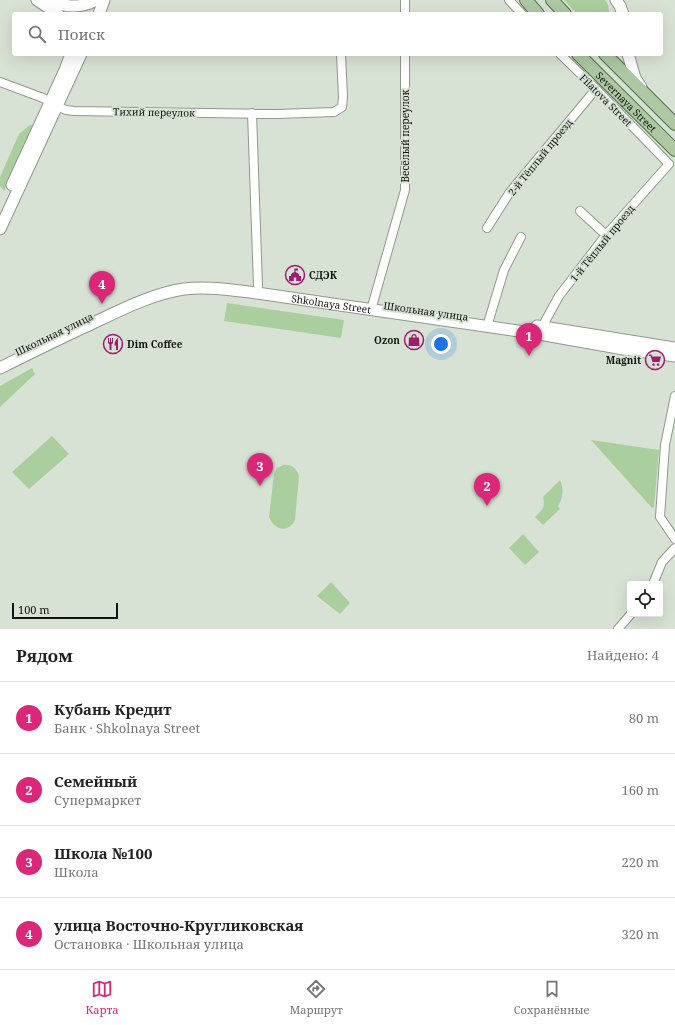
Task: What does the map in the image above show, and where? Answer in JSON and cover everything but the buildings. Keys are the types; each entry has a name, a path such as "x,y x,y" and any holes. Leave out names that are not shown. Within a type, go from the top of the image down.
{"main road":[{"path":"37,0 57,12"},
{"path":"48,0 58,12"},
{"path":"52,0 72,6 88,4 96,0"},
{"path":"100,12 104,0"},
{"path":"526,0 536,12"},
{"path":"552,0 563,12"},
{"path":"611,0 616,12"},
{"path":"616,0 622,12"},
{"path":"0,230 54,104 70,56"},
{"path":"0,212 80,56"},
{"name":"Severnaya Street","path":"580,56 675,150"},
{"name":"Severnaya Street","path":"607,56 675,124"},
{"path":"628,56 635,78 646,96"},
{"name":"Школьная улица","path":"0,360 109,308 161,288 179,284 206,282 258,286 372,306 542,327 675,348"},
{"name":"Shkolnaya Street","path":"0,368 127,308 162,294 198,288 226,289 372,306 624,349 675,356"}],"street":[{"path":"405,0 405,12"},
{"path":"509,0 520,12"},
{"name":"Тихий переулок","path":"0,82 43,98 66,110 74,111 252,113 334,112 342,107 341,56"},
{"name":"Весёлый переулок","path":"372,306 405,190 405,56"},
{"name":"Filatova Street","path":"562,56 669,164"},
{"name":"2-й Тёплый проезд","path":"487,228 510,192 596,89"},
{"path":"252,113 258,286"},
{"name":"1-й Тёплый проезд","path":"542,327 559,296 606,235 669,164"},
{"path":"580,211 606,235"},
{"path":"489,320 504,270 521,237"},
{"path":"675,396 665,445 660,516 675,539"},
{"path":"660,516 675,529"},
{"path":"654,581 662,562 675,548"},
{"path":"618,629 628,617"}],"green space":[{"path":"564,0 605,0 609,8 609,12 575,12"},
{"path":"30,125 33,127 4,191 0,186 0,177 19,134"},
{"path":"227,303 344,320 341,338 224,321"},
{"path":"71,338 72,340 0,375 0,373"},
{"path":"32,368 35,374 0,407 0,386"},
{"path":"52,436 69,454 29,489 12,472"},
{"path":"591,440 659,450 654,507 652,508"},
{"path":"283,465 293,467 299,476 295,520 289,527 281,529 274,525 269,517 274,474 277,468"},
{"path":"560,480 562,497 558,506 560,509 543,525 535,517 543,508 543,497"},
{"path":"523,534 539,552 525,565 509,548"},
{"path":"331,582 350,603 340,614 317,596"}],"place":[{"name":"СДЭК","path":"295,275"},
{"name":"улица Восточно-Кругликовская","path":"102,304"},
{"name":"Ozon","path":"414,340"},
{"name":"Dim Coffee","path":"113,344"},
{"name":"Кубань Кредит","path":"529,356"},
{"name":"Magnit","path":"655,360"},
{"name":"Школа №100","path":"260,486"},
{"name":"Семейный","path":"487,506"}]}
